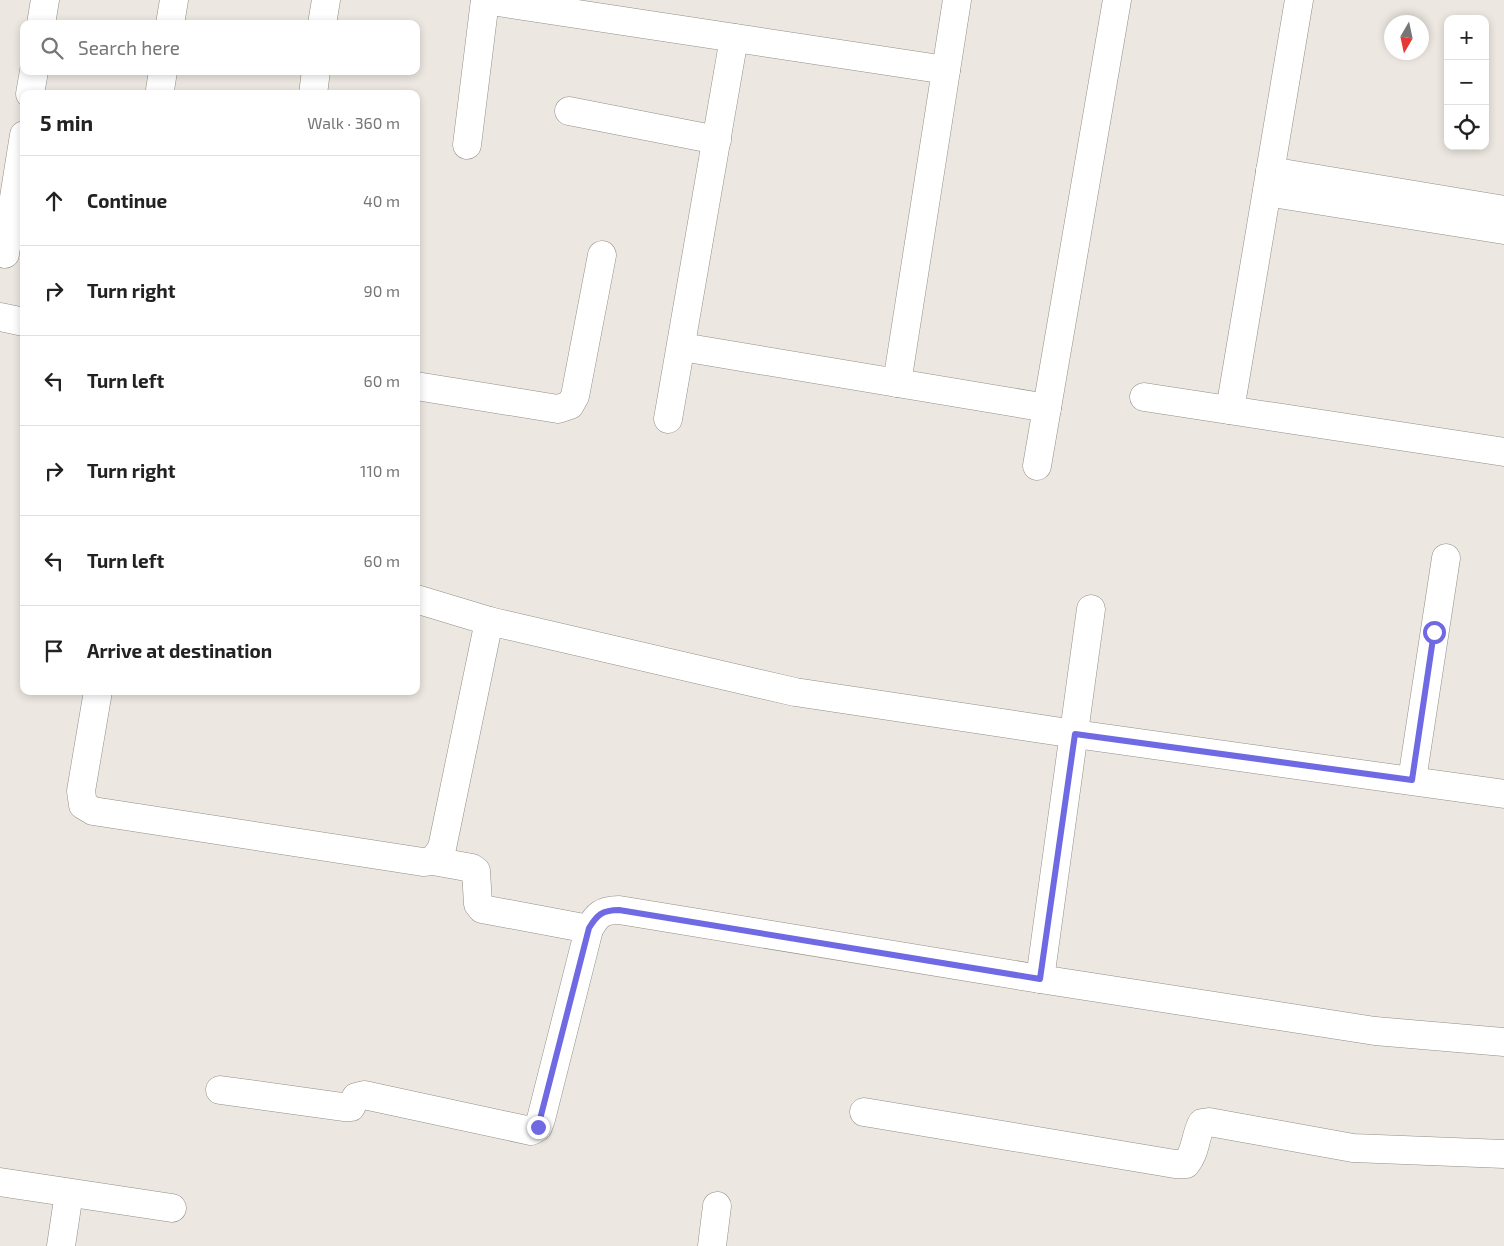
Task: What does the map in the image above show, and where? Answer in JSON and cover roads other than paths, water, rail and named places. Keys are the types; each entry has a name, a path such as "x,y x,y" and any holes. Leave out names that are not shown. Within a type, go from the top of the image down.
{"street":[{"path":"42,20 45,0"},
{"path":"171,20 174,0"},
{"path":"323,20 326,0"},
{"path":"467,145 485,0 946,70"},
{"path":"897,383 956,0"},
{"path":"1037,466 1117,0"},
{"path":"1230,410 1299,0"},
{"path":"668,419 682,347 734,38"},
{"path":"31,90 33,75"},
{"path":"314,90 315,75"},
{"path":"568,111 717,140"},
{"path":"5,254 20,159"},
{"path":"1268,182 1504,210"},
{"path":"1268,182 1504,230"},
{"path":"420,387 558,409 570,405 575,396 602,255"},
{"path":"0,317 20,321"},
{"path":"682,347 1047,408"},
{"path":"1144,397 1504,452"},
{"path":"1412,780 1446,558"},
{"path":"420,600 489,621 795,692 1075,734 1504,794"},
{"path":"1040,979 1091,609"},
{"path":"433,861 442,848 489,621"},
{"path":"97,695 81,791 83,805 93,811 422,862 433,861 472,868 476,870 478,904 482,910 589,928"},
{"path":"220,1090 343,1108 350,1107 356,1097 364,1095 531,1130 538,1127 589,928 598,914 606,910 619,910 1040,979 1375,1031 1504,1042"},
{"path":"864,1112 1175,1164 1186,1164 1191,1157 1202,1123 1209,1122 1353,1148 1504,1154"},
{"path":"0,1182 172,1208"},
{"path":"61,1246 69,1193"},
{"path":"712,1246 718,1206"}]}
